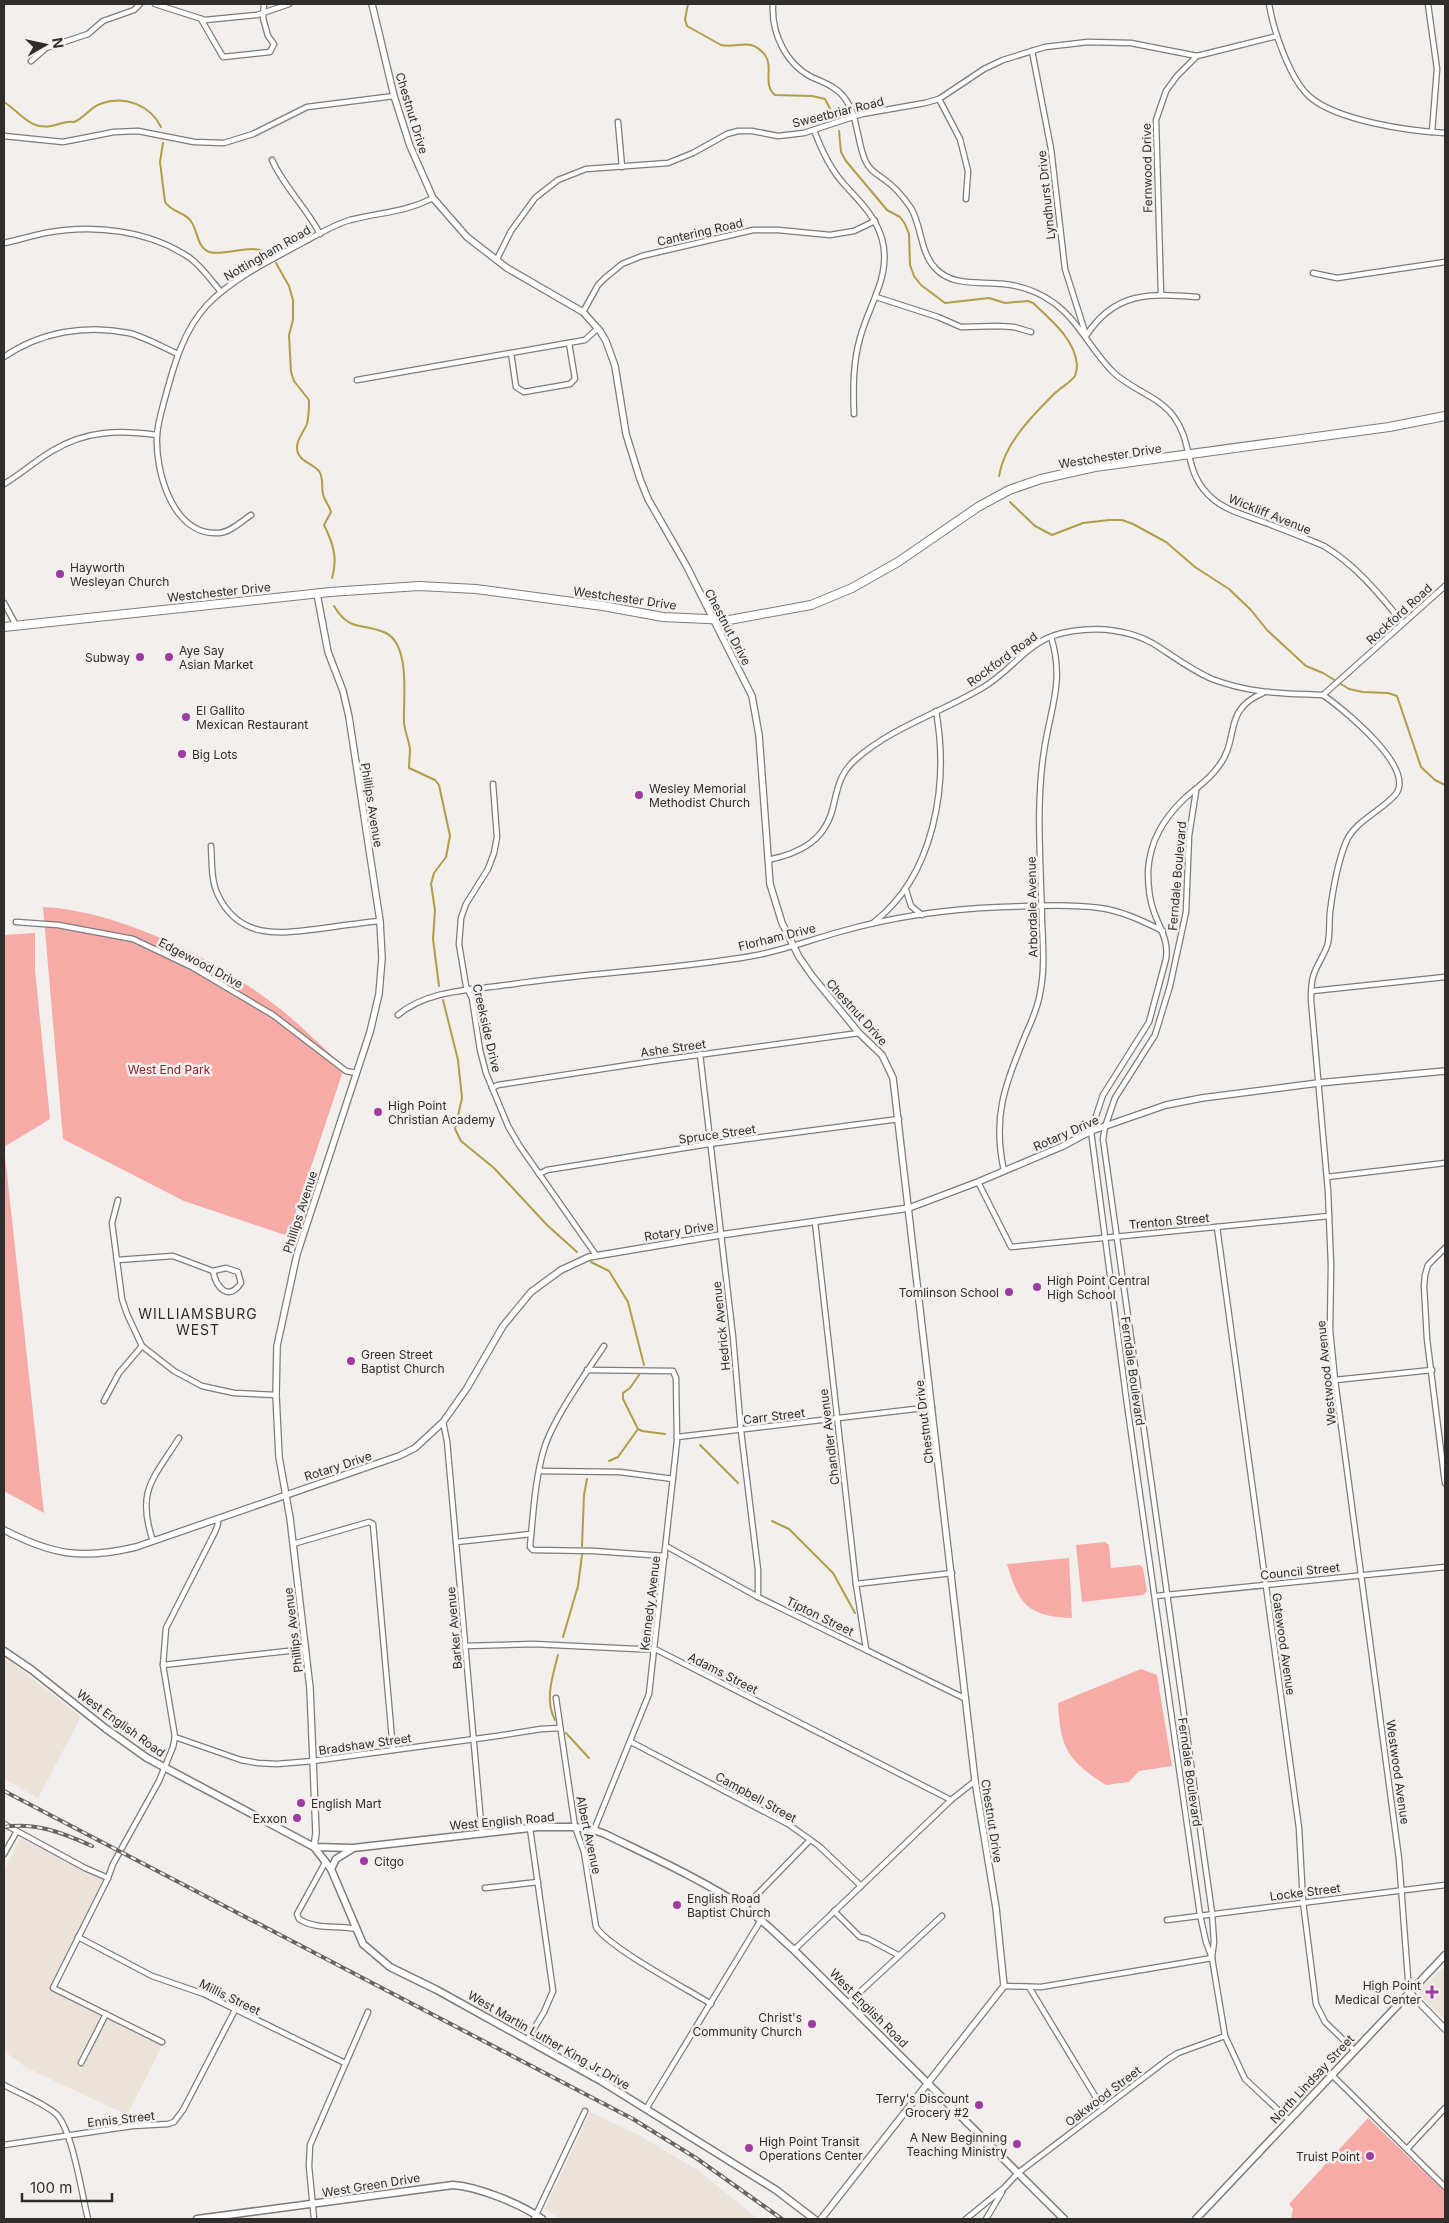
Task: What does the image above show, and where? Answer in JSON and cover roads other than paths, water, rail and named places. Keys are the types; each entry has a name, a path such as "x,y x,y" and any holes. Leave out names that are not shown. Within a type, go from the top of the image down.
{"main road":[{"name":"Westchester Drive","path":"4,627 317,594 419,586 476,588 602,606 663,617 729,620 812,604 852,588 898,562 978,507 1010,490 1041,479 1095,467 1189,456 1390,427 1445,416"},
{"name":"West English Road","path":"4,1651 32,1670 105,1728 164,1767 314,1846 353,1848 530,1828 575,1827 594,1830 659,1861 744,1908 761,1920 848,2002 1064,2219"},
{"name":"West Martin Luther King Jr Drive","path":"314,1846 332,1869 363,1944 390,1967 437,1990 646,2109 776,2190 814,2219"},
{"path":"332,1869 336,1859 353,1848"},
{"name":"North Lindsay Street","path":"1196,2219 1445,1955"},
{"name":"West Green Drive","path":"197,2219 453,2185 464,2186 506,2201 542,2219"}],"street":[{"path":"31,61 46,48 88,34 103,21 134,10 140,4"},
{"path":"155,4 171,10 192,14 201,19 223,58 270,52 274,44 268,36 263,18 264,4"},
{"path":"201,19 257,15 290,4"},
{"name":"Chestnut Drive","path":"372,4 394,96 410,146 433,198 467,237 507,268 583,312 598,328 612,353 626,434 648,499 686,566 746,683 756,710 768,860 775,905 794,946 828,997 859,1033 877,1048 888,1065 893,1078 975,1781 996,1908 1004,1986"},
{"name":"Wickliff Avenue","path":"773,4 777,34 784,50 793,64 805,73 829,84 840,92 849,103 866,162 874,173 896,190 910,206 915,216 927,256 937,271 956,281 1004,284 1035,292 1055,303 1074,320 1114,373 1130,385 1161,403 1175,418 1195,478 1214,500 1229,509 1324,546 1337,554 1352,565 1403,623"},
{"path":"1269,4 1272,24 1277,36 1300,86 1308,96 1319,104 1370,122 1445,133"},
{"path":"1428,4 1437,69 1432,132"},
{"name":"Sweetbriar Road","path":"497,259 511,231 535,198 546,187 569,174 586,169 674,161 738,131 752,131 778,136 814,130 854,116 939,98 984,69 1032,50 1053,46 1108,42 1131,43 1197,56 1277,36"},
{"name":"Lyndhurst Drive","path":"1032,50 1051,149 1065,269 1086,336"},
{"name":"Fernwood Drive","path":"1161,294 1156,120 1166,91 1177,76 1197,56"},
{"path":"4,136 63,142 114,132 138,130 194,142 224,143 253,134 307,107 394,96"},
{"path":"939,98 960,139 968,172 966,199"},
{"path":"618,122 622,167"},
{"path":"814,130 831,168 864,205 875,222 883,242 885,258 882,278 860,337 853,376 854,414"},
{"path":"272,160 285,185 314,222 320,234"},
{"name":"Nottingham Road","path":"251,514 231,530 219,533 198,529 177,511 163,483 158,463 157,435 178,354 194,322 206,306 221,292 247,273 320,234 348,221 399,212 433,198"},
{"name":"Cantering Road","path":"583,312 605,278 622,264 642,256 753,230 778,230 830,235 854,231 875,222"},
{"path":"4,243 69,230 104,230 146,236 190,259 202,269 221,292"},
{"path":"1313,273 1338,278 1357,276 1386,269 1445,262"},
{"path":"1086,336 1099,318 1117,305 1136,297 1161,294 1196,297"},
{"path":"876,298 938,317 961,327 1014,327 1031,332"},
{"path":"357,380 585,340 598,328"},
{"path":"4,357 16,348 44,337 77,329 103,329 130,334 178,354"},
{"path":"511,353 516,387 524,392 570,384 574,379 569,343"},
{"path":"4,484 52,450 82,438 101,433 126,431 157,435"},
{"name":"Rockford Road","path":"768,860 797,852 819,836 831,815 839,780 854,761 878,742 983,688 1020,655 1051,637 1073,631 1092,629 1128,634 1152,643 1190,669 1212,679 1263,693 1323,694 1445,586"},
{"name":"Phillips Avenue","path":"314,1846 316,1833 310,1688 293,1544 280,1457 276,1395 277,1346 297,1254 370,1032 379,994 382,958 380,920 349,717 343,691 328,652 317,594"},
{"path":"4,602 16,625"},
{"name":"Arbordale Avenue","path":"1004,1171 999,1140 1000,1111 1007,1083 1040,994 1043,974 1040,785 1044,746 1055,702 1057,683 1056,656 1051,637"},
{"name":"Ferndale Boulevard","path":"1263,693 1252,698 1236,713 1229,749 1219,767 1164,820 1156,835 1148,869 1149,894 1167,944 1166,959 1149,1022 1104,1094 1091,1131 1126,1399 1156,1596 1200,1915 1212,1958 1225,2036 1246,2079 1290,2120"},
{"name":"Westwood Avenue","path":"1323,694 1372,735 1392,764 1399,785 1395,795 1357,827 1347,840 1334,885 1327,944 1312,978 1312,991 1327,1177 1331,1264 1330,1325 1335,1380 1390,1780 1402,1890 1409,1992"},
{"path":"872,924 883,916 906,890 926,847 939,792 942,761 936,711"},
{"name":"Creekside Drive","path":"493,784 497,837 494,853 488,869 466,904 459,931 466,986 469,991 480,1050 492,1088 508,1126 596,1255"},
{"name":"Ferndale Boulevard","path":"1196,790 1189,836 1186,912 1177,960 1155,1034 1115,1098 1104,1127 1104,1139 1212,1913 1214,1942 1212,1958"},
{"path":"211,846 214,881 218,894 230,913 250,928 267,933 289,933 380,920"},
{"path":"906,890 911,906 922,915"},
{"name":"Florham Drive","path":"398,1015 419,1001 433,996 611,971 680,966 753,956 794,946 840,931 922,915 971,908 1042,906 1101,908 1143,921 1162,931"},
{"name":"Edgewood Drive","path":"16,922 58,925 133,939 192,967 273,1015 346,1071 356,1073"},
{"path":"1166,959 1177,960"},
{"path":"1312,991 1445,977"},
{"name":"Ashe Street","path":"492,1088 498,1085 700,1054 859,1033"},
{"name":"Hedrick Avenue","path":"700,1054 733,1337 740,1430 758,1570 758,1597"},
{"name":"Rotary Drive","path":"4,1530 48,1550 75,1554 114,1552 153,1541 399,1456 415,1448 442,1422 467,1388 495,1339 518,1306 532,1292 561,1270 596,1255 909,1208 1004,1171 1091,1131 1123,1119 1184,1101 1318,1083 1445,1071"},
{"name":"Spruce Street","path":"539,1174 556,1168 710,1144 899,1119"},
{"path":"1327,1177 1445,1164"},
{"name":"Trenton Street","path":"978,1182 1011,1247 1329,1216"},
{"path":"118,1200 112,1223 122,1299 142,1346 174,1371 202,1386 234,1393 276,1395"},
{"name":"Chandler Avenue","path":"815,1222 856,1584 866,1649"},
{"name":"Gatewood Avenue","path":"1217,1227 1300,1828 1302,1902 1318,2008 1325,2022 1354,2052"},
{"path":"1445,1248 1428,1266 1425,1275 1425,1320 1445,1483"},
{"path":"117,1260 173,1256 188,1260 213,1272 226,1268 233,1269 238,1272 241,1283 232,1291 221,1290 216,1284 213,1272"},
{"path":"104,1401 118,1373 142,1346"},
{"path":"604,1346 587,1370 549,1436 540,1471 530,1547 532,1550 541,1551 594,1551 665,1556"},
{"name":"Kennedy Avenue","path":"587,1370 671,1370 675,1372 677,1437 665,1556 647,1700 594,1830"},
{"path":"1335,1380 1432,1370"},
{"name":"Carr Street","path":"677,1437 932,1407"},
{"name":"Barker Avenue","path":"442,1422 447,1440 482,1834"},
{"path":"153,1541 145,1511 146,1496 152,1480 179,1438"},
{"path":"540,1471 620,1472 673,1479"},
{"path":"162,2042 53,1988 119,1854 159,1781 173,1747 175,1737 163,1665 166,1628 218,1524 217,1519"},
{"path":"293,1544 369,1522 373,1524 393,1750"},
{"path":"456,1542 531,1534"},
{"name":"Tipton Street","path":"666,1546 758,1597 966,1699"},
{"name":"Council Street","path":"1156,1596 1445,1567"},
{"path":"856,1584 952,1573"},
{"name":"Adams Street","path":"465,1646 541,1644 654,1650 951,1800"},
{"path":"163,1665 306,1649"},
{"name":"Albert Avenue","path":"556,1698 575,1827 584,1852 596,1927 601,1935 711,2004"},
{"name":"Bradshaw Street","path":"175,1737 241,1760 258,1763 313,1761 541,1729 560,1728"},
{"name":"Campbell Street","path":"631,1742 768,1813 810,1840 861,1886"},
{"path":"794,1950 951,1800 975,1781"},
{"path":"4,1824 85,1868 108,1878"},
{"path":"527,2040 553,1996 530,1828"},
{"path":"4,1854 17,1831"},
{"path":"744,1908 810,1840"},
{"path":"326,1862 297,1914 299,1919 316,1926 343,1926 356,1929"},
{"path":"484,1888 538,1882"},
{"name":"Locke Street","path":"1167,1920 1445,1885"},
{"path":"834,1911 860,1937 868,1939 898,1955"},
{"path":"848,2002 942,1916"},
{"path":"646,2109 761,1920"},
{"name":"Millis Street","path":"78,1937 152,1976 204,1994 345,2063"},
{"path":"821,2219 1004,1986 1042,1987 1212,1958"},
{"path":"1030,1987 1103,2109"},
{"path":"1409,1992 1445,2029"},
{"name":"Ennis Street","path":"4,2145 132,2126 162,2125 174,2122 183,2110 235,2010"},
{"path":"314,2219 309,2166 310,2145 368,2012"},
{"path":"81,2063 106,2014"},
{"name":"Oakwood Street","path":"966,2219 1004,2188 1018,2173 1178,2053 1225,2036"},
{"path":"1332,2075 1445,2187"},
{"path":"4,2085 55,2112 66,2127 88,2219"},
{"path":"1407,2149 1445,2108"},
{"path":"535,2217 585,2111"},
{"name":"Oakwood Street","path":"986,2219 1004,2188"}],"waterway":[{"path":"688,4 685,19 687,26 721,45 744,44 760,49 769,65 768,81 771,91 775,95 812,96 825,99 835,118"},
{"path":"4,102 26,120 44,127 74,122 100,104 119,101 127,102 136,104 150,113 161,127"},
{"path":"839,131 841,152 846,161 887,210 900,217 905,224 909,234 910,265 914,276 921,285 945,303 989,298 1005,303 1028,301 1033,303 1061,330 1072,347 1077,365 1075,376 1056,392 1020,431 1007,453 999,476"},
{"path":"163,143 160,162 165,202 168,206 190,219 202,247 209,252 216,253 257,249 269,255"},
{"path":"276,263 289,286 293,300 293,320 289,335 291,372 294,381 309,400 307,424 299,439 297,449 300,456 319,471 322,491 331,512 324,525 334,551 335,564 332,578"},
{"path":"1010,502 1035,526 1052,535 1083,523 1122,520 1166,542 1195,567 1229,589 1251,610 1267,630 1306,666 1323,673 1349,689 1363,692 1388,693 1397,696 1421,767 1435,780 1445,785"},
{"path":"334,606 351,624 378,630 386,633 394,640 399,649 404,674 404,723 410,749 409,768 435,780 439,785 450,836 446,857 434,873 431,884 435,910 433,939 439,986"},
{"path":"443,1000 458,1060 462,1098 455,1129 461,1141 494,1168 547,1225 577,1252"},
{"path":"591,1262 609,1271 628,1302 644,1365"},
{"path":"639,1375 630,1388 623,1393 623,1399 638,1429 665,1434"},
{"path":"609,1461 618,1457 638,1429"},
{"path":"700,1445 738,1483"},
{"path":"582,1546 584,1495 587,1479"},
{"path":"772,1521 789,1529 833,1573 855,1613"},
{"path":"563,1637 578,1586 582,1555"},
{"path":"555,1720 550,1704 550,1696 558,1655"},
{"path":"566,1733 589,1758"}],"railway":[{"path":"4,1791 633,2119 696,2158 782,2219"},
{"path":"4,1827 38,1827 60,1833 92,1846"}],"place":[{"name":"Hayworth Wesleyan Church","path":"60,574"},
{"name":"Subway","path":"140,657"},
{"name":"Aye Say Asian Market","path":"169,657"},
{"name":"El Gallito Mexican Restaurant","path":"186,717"},
{"name":"Big Lots","path":"182,754"},
{"name":"Wesley Memorial Methodist Church","path":"639,795"},
{"name":"High Point Christian Academy","path":"378,1112"},
{"name":"High Point Central High School","path":"1037,1287"},
{"name":"Tomlinson School","path":"1009,1292"},
{"name":"Green Street Baptist Church","path":"351,1361"},
{"name":"English Mart","path":"301,1803"},
{"name":"Exxon","path":"297,1818"},
{"name":"Citgo","path":"364,1861"},
{"name":"English Road Baptist Church","path":"677,1905"},
{"name":"High Point Medical Center","path":"1432,1992"},
{"name":"Christ's Community Church","path":"812,2024"},
{"name":"Terry's Discount Grocery #2","path":"979,2105"},
{"name":"A New Beginning Teaching Ministry","path":"1017,2144"},
{"name":"High Point Transit Operations Center","path":"749,2148"},
{"name":"Truist Point","path":"1370,2156"}],"district":[{"name":"WILLIAMSBURG WEST","path":"198,1322"}],"park label":[{"name":"West End Park","path":"169,1069"}]}
